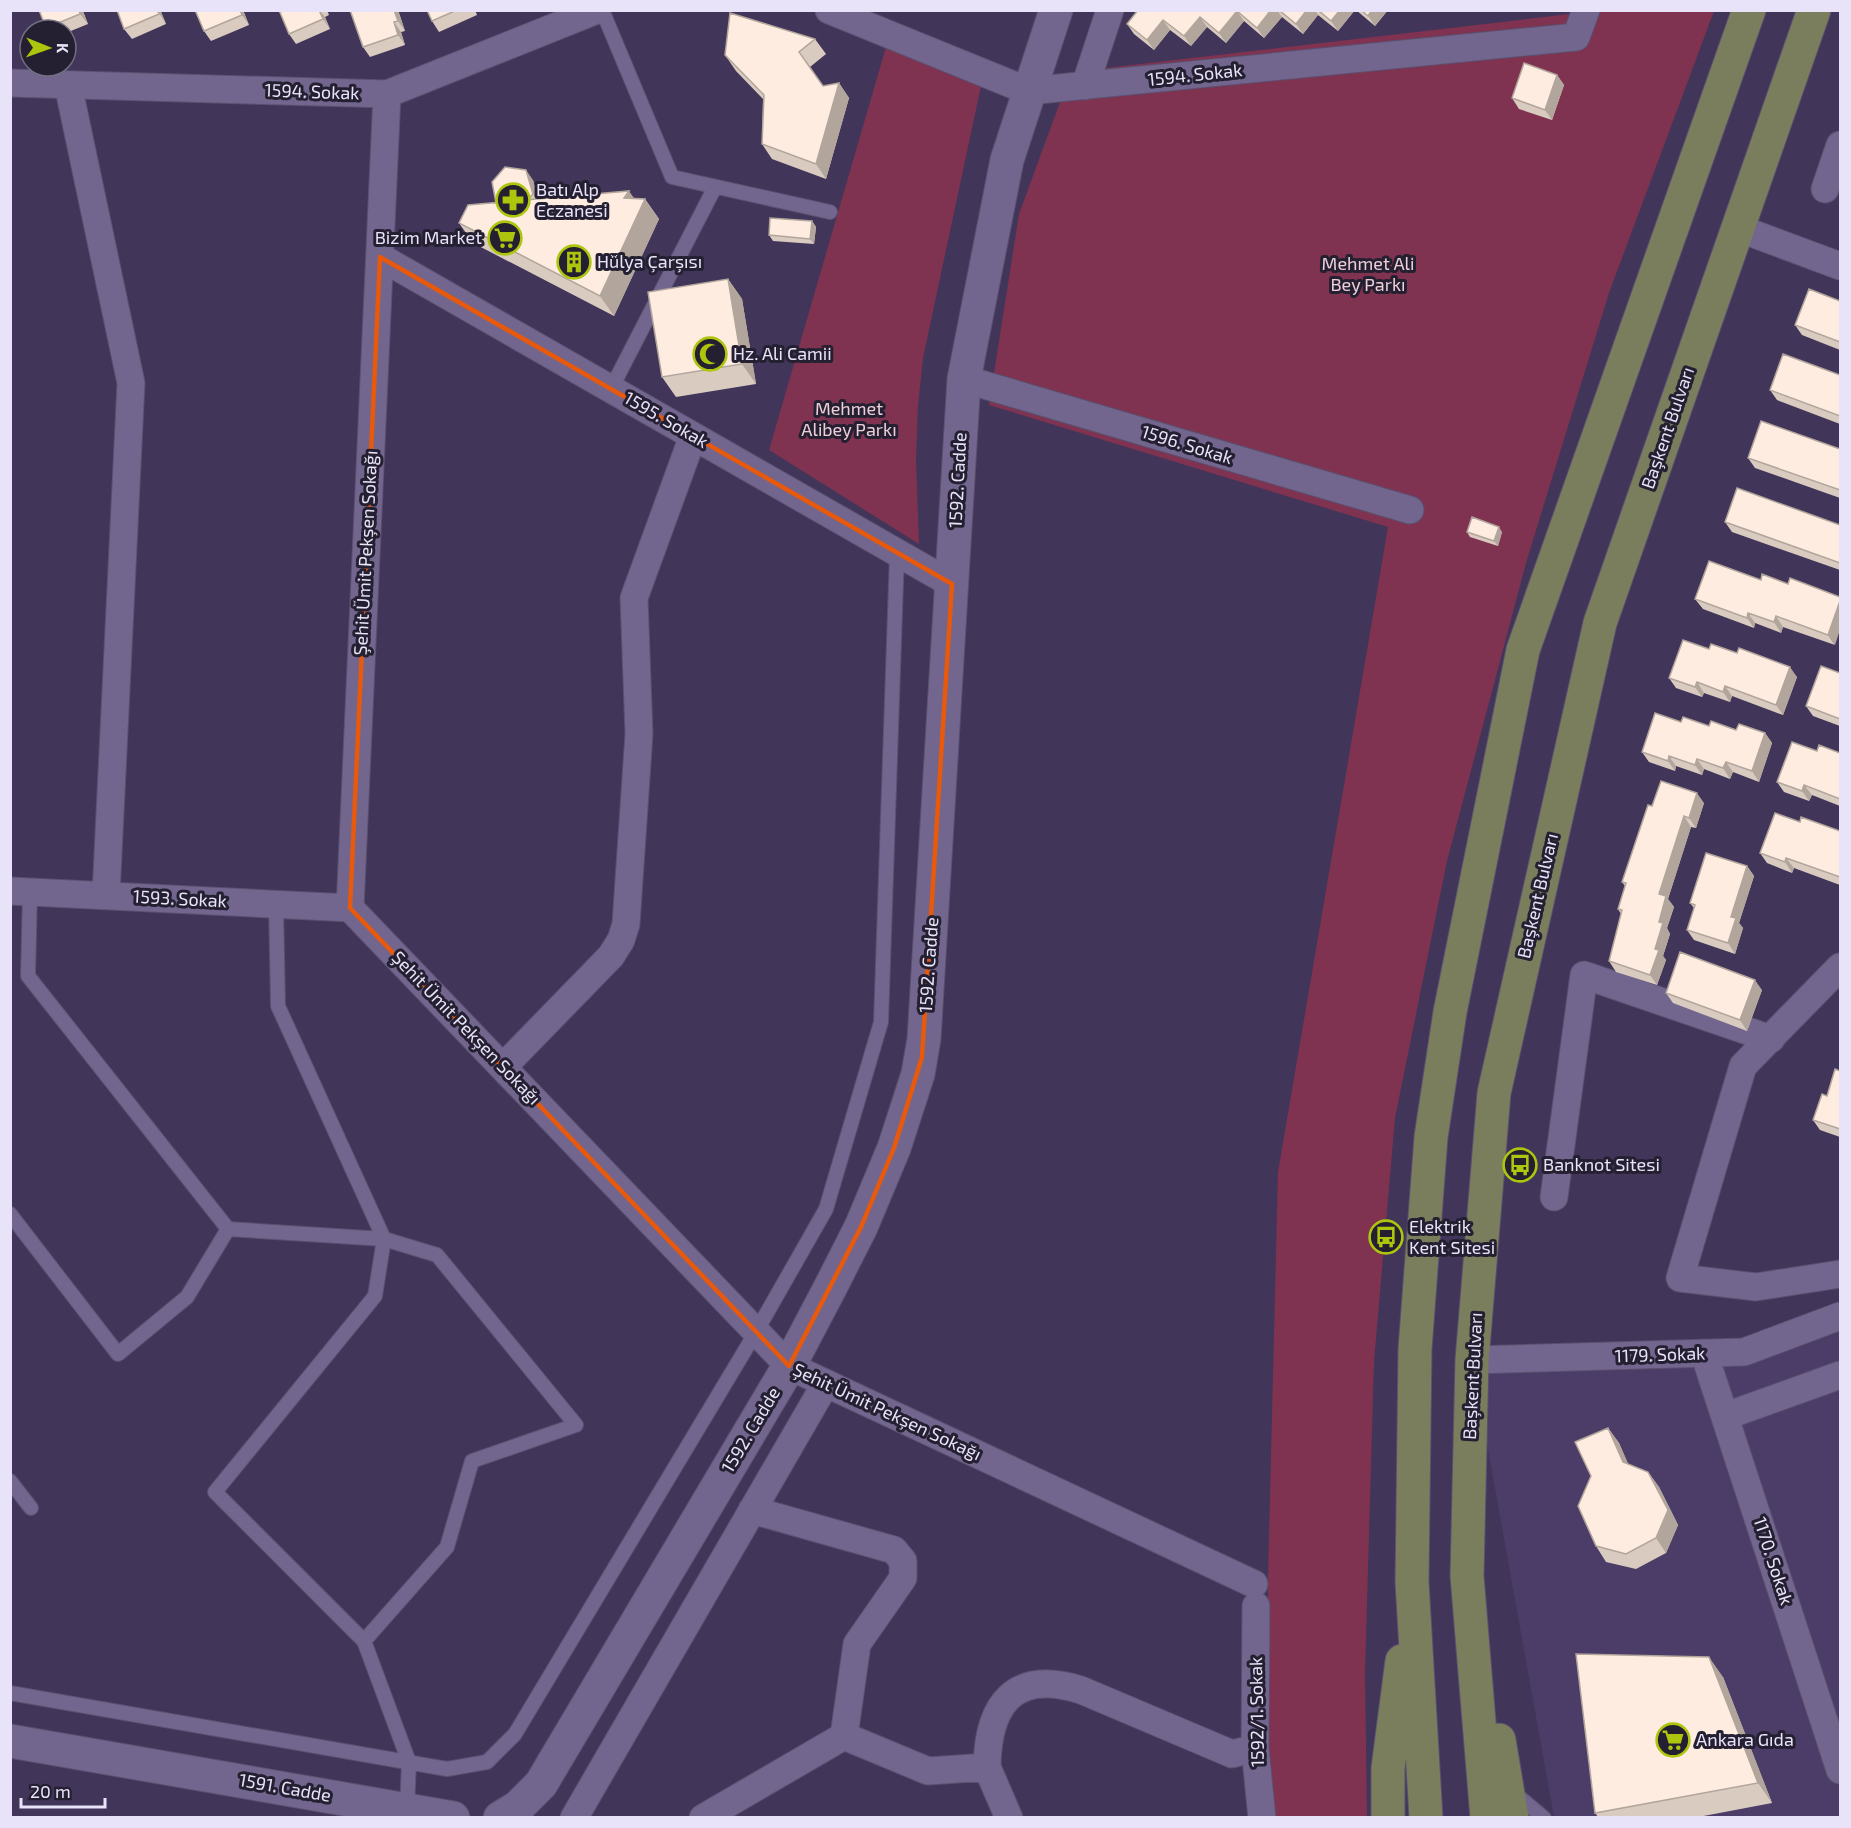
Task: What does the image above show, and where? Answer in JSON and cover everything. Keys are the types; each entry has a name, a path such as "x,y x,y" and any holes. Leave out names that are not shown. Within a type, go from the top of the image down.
{"main road":[{"path":"1426,1818 1412,1582 1415,1349 1431,1137 1450,1012 1523,650 1749,10"},
{"name":"Başkent Bulvarı","path":"1487,1818 1467,1576 1472,1360 1494,1093 1600,623 1814,10"},
{"path":"1467,1576 1510,1803"},
{"path":"1388,1818 1388,1768 1412,1582"}],"street":[{"name":"1594. Sokak","path":"10,83 387,94 597,10"},
{"name":"1594. Sokak","path":"829,10 1028,91 1576,37 1586,10"},
{"name":"1592. Cadde","path":"500,1818 518,1807 541,1784 789,1366 879,1186 908,1108 922,1057 964,379 1007,160 1056,10"},
{"path":"1085,86 1110,10"},
{"path":"68,85 131,383 106,896"},
{"name":"Şehit Ümit Pekşen Sokağı","path":"387,94 350,908 789,1366 1255,1595"},
{"path":"1825,189 1840,145"},
{"path":"1738,228 1840,266"},
{"name":"1595. Sokak","path":"380,257 952,584"},
{"name":"1596. Sokak","path":"964,379 1410,510"},
{"path":"503,1067 611,956 626,924 639,734 634,598 693,436"},
{"name":"1593. Sokak","path":"20,891 350,908"},
{"path":"1840,967 1743,1066 1680,1278 1755,1287 1840,1274"},
{"path":"1554,1197 1584,975 1771,1039"},
{"name":"1179. Sokak","path":"1472,1360 1744,1352 1840,1316"},
{"name":"1170. Sokak","path":"1704,1353 1840,1770"},
{"path":"1726,1416 1840,1375"},
{"path":"574,1818 826,1383"},
{"path":"752,1510 894,1550 903,1561 903,1578 857,1644 844,1736"},
{"name":"1592/1. Sokak","path":"1255,1595 1255,1748 1262,1818"},
{"path":"1009,1818 987,1767 987,1738 993,1718 1004,1700 1024,1689 1045,1684 1064,1685 1081,1690 1232,1754 1255,1748"},
{"path":"844,1736 928,1772 987,1767"},
{"path":"703,1818 844,1736"},
{"name":"1591. Cadde","path":"10,1741 453,1818"}],"lane":[{"path":"602,10 672,177 830,213"},
{"path":"611,389 715,187"},
{"path":"10,1693 447,1769 487,1762 515,1734 756,1332 826,1209 881,1022 897,553"},
{"path":"20,891 28,976 228,1229 384,1239 437,1255 576,1425 472,1461 447,1548 364,1641"},
{"path":"276,904 278,1006 384,1239 375,1296 215,1492 364,1641 409,1762 407,1809"},
{"path":"10,1214 118,1354 187,1297 228,1229"},
{"path":"10,1481 31,1508"},
{"path":"1510,1803 1544,1818"}],"highlighted area":[{"path":"380,257 952,584 922,1057 894,1148 861,1227 789,1366 350,908"}],"shaded area":[{"path":"1840,1313 1840,1817 1554,1817 1472,1360 1703,1353"}],"green space":[{"name":"Mehmet Ali Bey Parkı","path":"1596,11 1714,11 1609,293 1526,563 1447,861 1395,1118 1374,1362 1365,1673 1367,1817 1275,1817 1269,1745 1268,1577 1278,1172 1388,527 989,405 1019,214 1071,72"},
{"name":"Mehmet Alibey Parkı","path":"886,47 981,86 923,358 916,459 919,544 769,450"}],"building":[{"path":"39,10 79,10 80,14 70,18 42,18"},
{"path":"117,10 157,10 159,14 124,29"},
{"path":"195,10 240,10 242,15 204,31"},
{"path":"279,10 319,10 323,19 289,34"},
{"path":"350,10 394,10 398,21 394,22 398,35 363,47"},
{"path":"427,10 457,10 432,21"},
{"path":"1138,10 1271,10 1257,28 1237,11 1219,33 1200,17 1184,36 1163,20 1147,40 1127,24"},
{"path":"1279,10 1307,10 1296,24"},
{"path":"1318,10 1340,10 1331,21"},
{"path":"1361,10 1372,10 1368,16"},
{"path":"730,13 815,39 799,52 823,86 839,83 816,164 762,144 764,95 725,55"},
{"path":"1524,63 1557,75 1545,110 1512,98"},
{"path":"505,167 526,170 533,194 527,200 496,203 492,182"},
{"name":"Hülya Çarşısı","path":"629,191 624,198 645,199 600,296 459,223 468,205"},
{"path":"770,218 812,221 810,239 769,235"},
{"name":"Hz. Ali Camii","path":"728,279 742,364 662,377 648,292"},
{"path":"1809,289 1840,301 1840,342 1795,325"},
{"path":"1783,354 1840,375 1840,416 1770,390"},
{"path":"1761,421 1840,449 1840,490 1748,458"},
{"path":"1737,488 1840,525 1840,563 1725,522"},
{"path":"1472,517 1499,527 1494,541 1467,532"},
{"path":"1709,561 1761,580 1762,574 1788,584 1790,578 1840,597 1828,635 1776,616 1774,622 1748,613 1747,618 1695,599"},
{"path":"1683,640 1709,649 1711,644 1737,653 1739,648 1790,667 1776,705 1725,686 1723,692 1697,682 1695,687 1669,678"},
{"path":"1821,666 1840,673 1840,719 1806,706"},
{"path":"1655,713 1681,722 1683,717 1709,726 1711,721 1736,730 1739,724 1765,733 1752,771 1726,762 1723,768 1697,759 1695,765 1669,756 1668,761 1642,752"},
{"path":"1792,742 1817,751 1819,745 1840,753 1840,799 1804,785 1802,791 1777,782"},
{"path":"1661,781 1697,793 1689,818 1684,816 1659,894 1666,896 1659,922 1663,923 1655,949 1659,950 1650,975 1609,961 1622,910 1618,909 1626,883 1622,882 1648,805 1652,806"},
{"path":"1775,813 1800,822 1801,817 1840,831 1840,877 1786,858 1785,862 1760,853"},
{"path":"1706,853 1747,866 1731,917 1736,918 1728,943 1687,930 1695,905 1690,903"},
{"path":"1680,952 1755,980 1740,1020 1666,993"},
{"path":"1835,1069 1840,1071 1840,1129 1813,1120 1822,1094 1827,1096"},
{"path":"1608,1428 1623,1462 1648,1472 1668,1510 1656,1538 1626,1554 1596,1546 1578,1506 1591,1476 1575,1442"},
{"name":"Ankara Gıda","path":"1576,1654 1709,1657 1758,1783 1595,1813"}],"place":[{"name":"Batı Alp Eczanesi","path":"513,200"},
{"name":"Bizim Market","path":"505,238"},
{"name":"Hülya Çarşısı","path":"574,262"},
{"name":"Hz. Ali Camii","path":"710,354"},
{"name":"Banknot Sitesi","path":"1520,1165"},
{"name":"Elektrik Kent Sitesi","path":"1386,1237"},
{"name":"Ankara Gıda","path":"1673,1740"}]}
